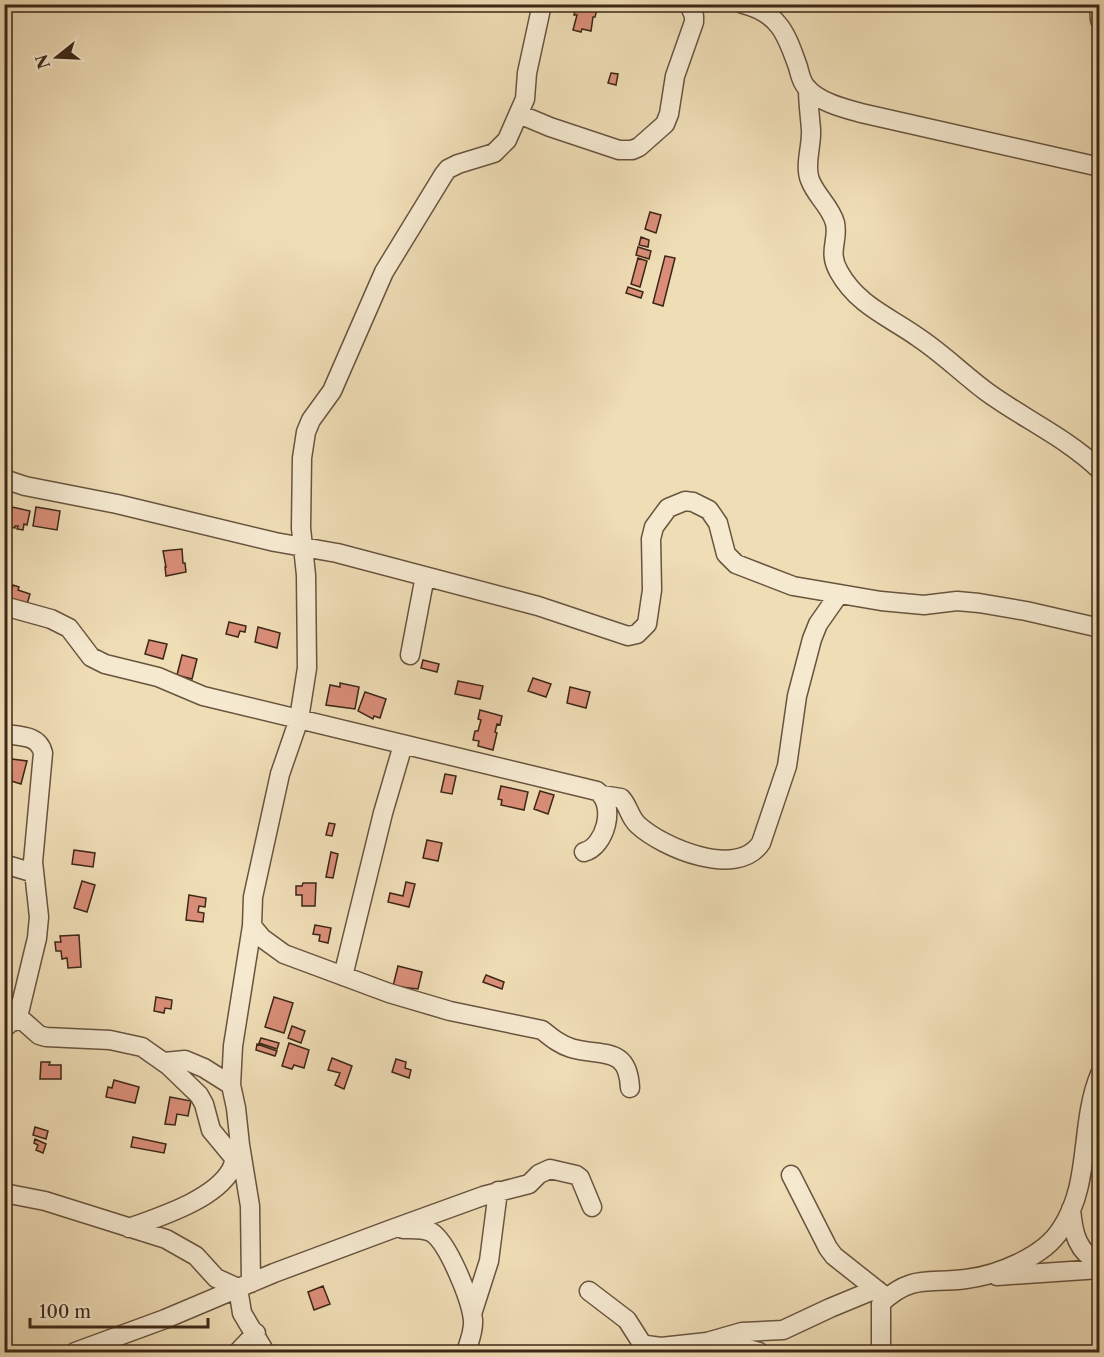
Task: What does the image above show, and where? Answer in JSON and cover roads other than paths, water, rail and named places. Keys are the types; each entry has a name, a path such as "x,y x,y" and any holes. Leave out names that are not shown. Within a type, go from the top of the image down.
{"street":[{"path":"266,1353 242,1313 250,1206 237,1152 236,1108 231,1085 232,1047 252,926 253,897 280,774 299,719 306,668 302,458 306,432 332,391 384,272 417,214 446,171 458,164 500,149 507,140 525,99 527,73 542,4"},
{"path":"519,114 619,150 632,150 639,147 661,129 669,114 675,76 694,22 689,4"},
{"path":"743,4 773,19 781,27 787,34 803,83 808,89 841,107 1100,167"},
{"path":"1099,4 1100,20"},
{"path":"808,89 811,131 808,172 814,188 826,204 835,223 832,248 839,273 872,309 921,339 987,392 1064,441 1088,458 1100,470"},
{"path":"4,479 25,486 117,504 275,542 337,553 538,606 628,636 637,634 647,624 652,577 651,539 654,527 669,508 685,501 699,504 709,510 718,523 726,554 736,564 793,586 924,606 957,601 979,603 1100,628"},
{"path":"410,655 425,576"},
{"path":"4,606 51,619 69,628 92,657 105,664 158,677 203,696 592,789 602,795 621,798 640,827 664,842 691,854 734,860 757,850 761,843 787,766 797,696 812,639 818,624 839,594"},
{"path":"4,734 35,739 42,747 33,862 39,917 37,938 14,1022"},
{"path":"343,976 385,805 404,745"},
{"path":"584,852 596,846 606,823 607,806 602,795"},
{"path":"4,864 34,873"},
{"path":"252,926 262,938 284,954 398,996 450,1011 542,1030 558,1043 574,1049 617,1056 626,1065 630,1088"},
{"path":"4,1004 14,1022 39,1035 110,1040 142,1047 164,1062 199,1095 204,1104 211,1130 237,1152"},
{"path":"164,1062 184,1060 204,1068 231,1085"},
{"path":"589,1291 627,1320 641,1342 661,1347 707,1342 742,1332 783,1330 830,1308 917,1281 964,1280 1026,1260 1038,1252 1061,1229 1077,1196 1091,1098 1100,1074"},
{"path":"129,1228 171,1213 196,1200 226,1176 237,1152"},
{"path":"75,1353 392,1229 498,1191 529,1184 539,1174 550,1169 580,1178 592,1207"},
{"path":"791,1175 828,1248 840,1261 881,1293"},
{"path":"466,1353 472,1331 472,1314 489,1261 498,1191"},
{"path":"4,1193 45,1201 172,1242 196,1256 216,1278 244,1285"},
{"path":"1071,1209 1077,1241 1083,1252 1100,1263"},
{"path":"392,1229 424,1229 433,1233 440,1240 454,1264 472,1314"},
{"path":"982,1276 1100,1269"},
{"path":"878,1348 881,1293"},
{"path":"238,1353 256,1333"},
{"path":"715,1340 759,1353"}]}
